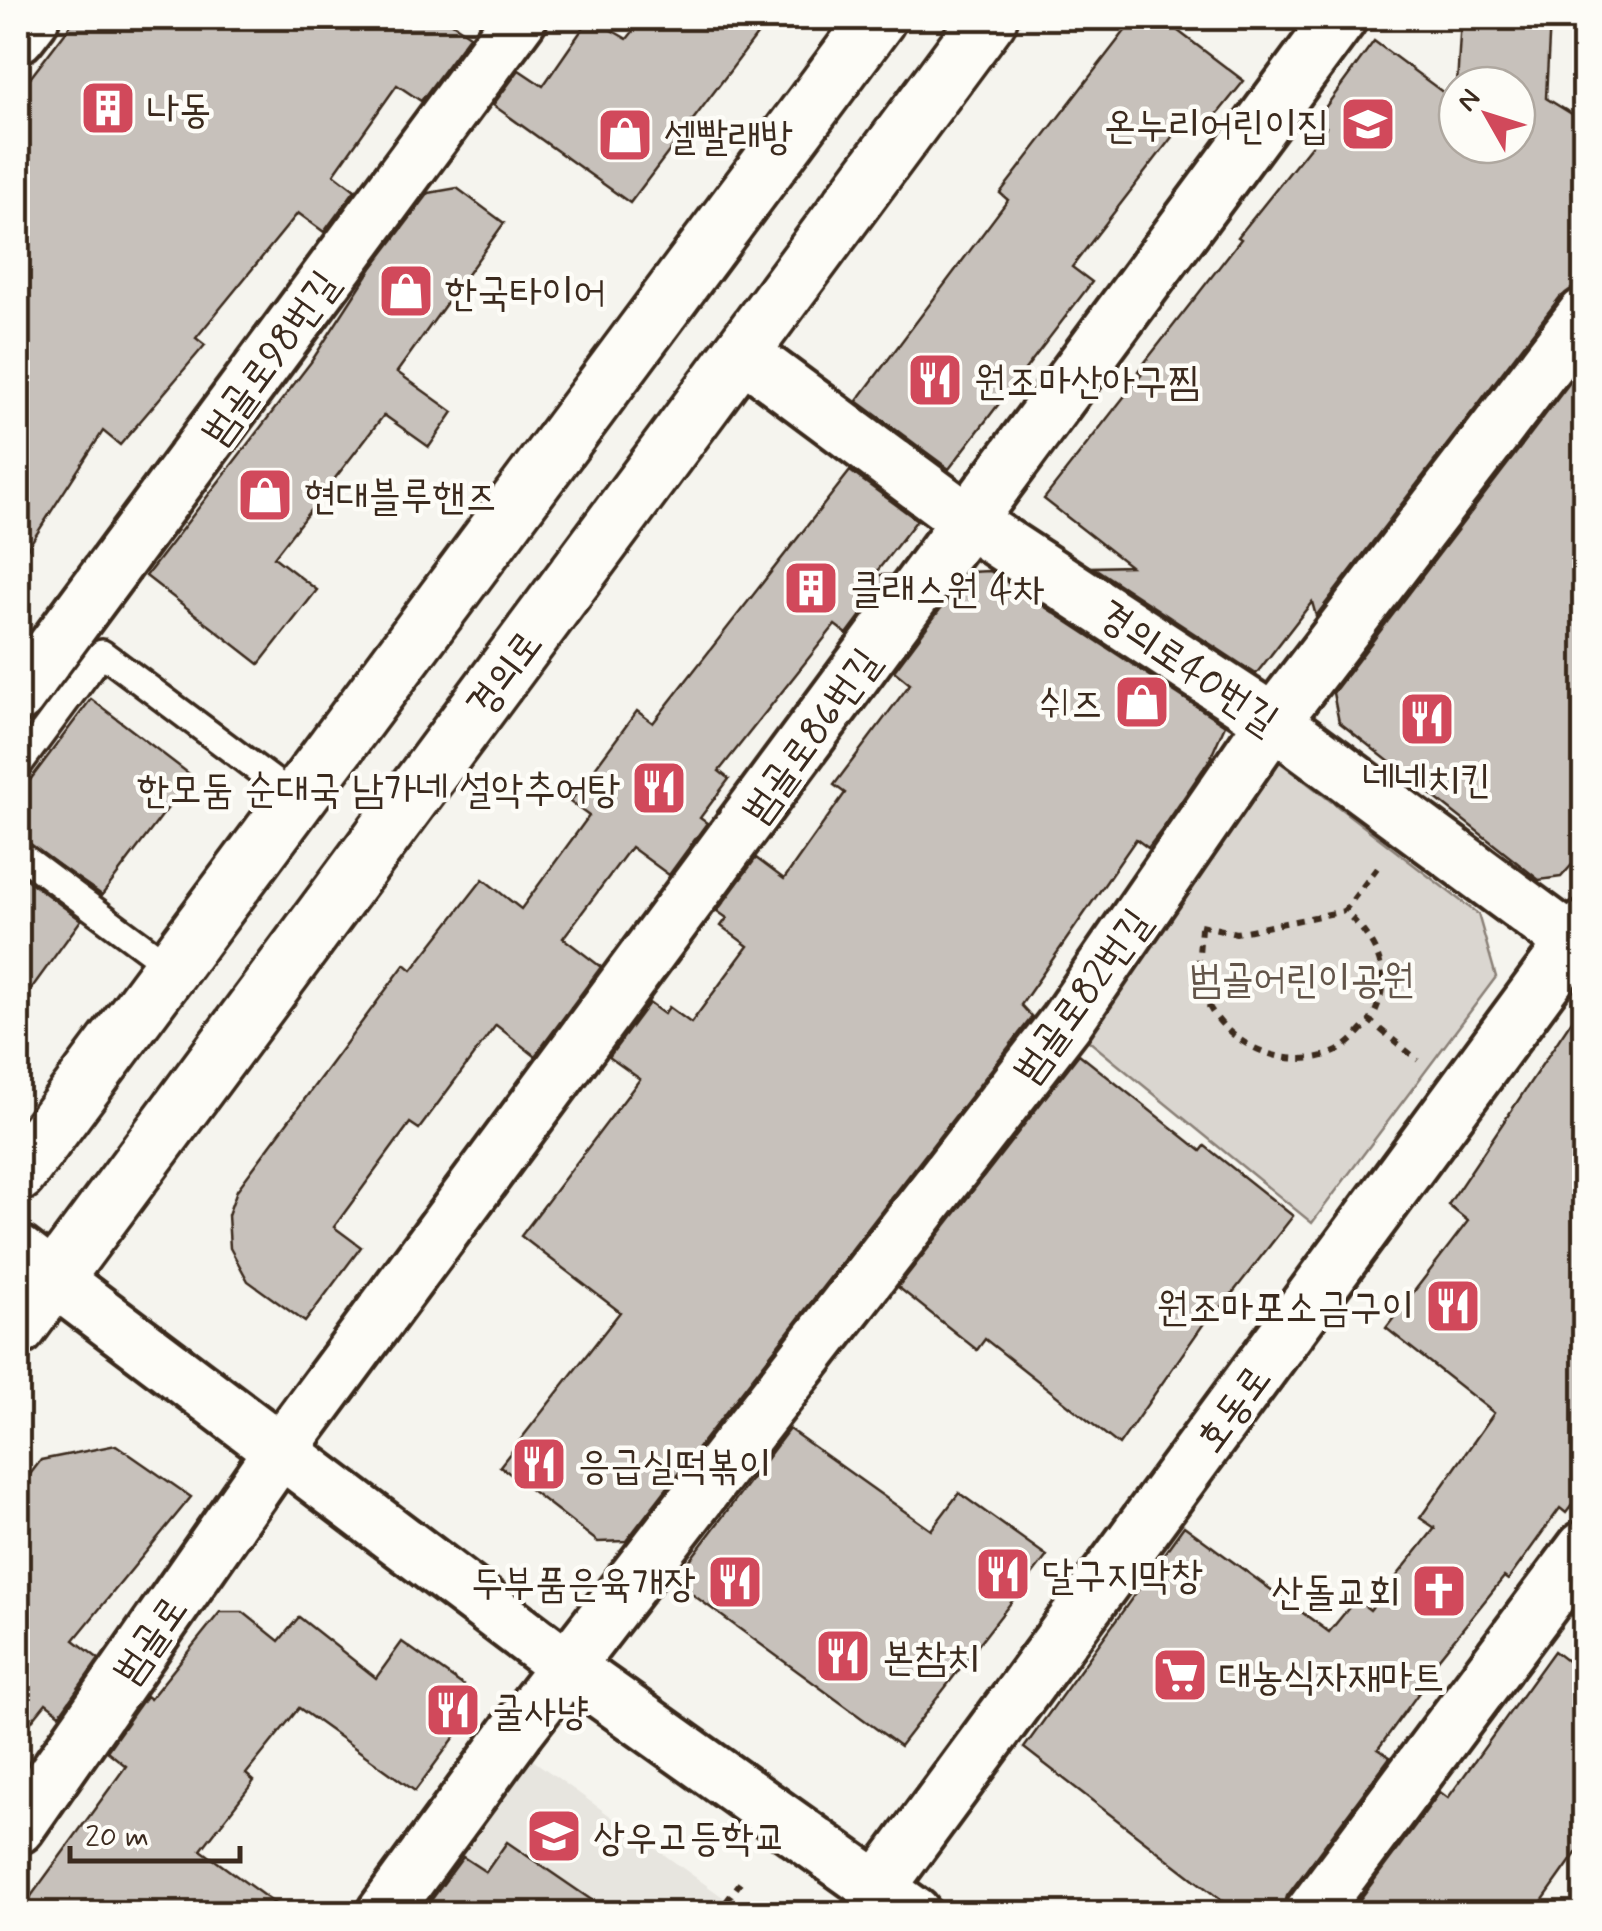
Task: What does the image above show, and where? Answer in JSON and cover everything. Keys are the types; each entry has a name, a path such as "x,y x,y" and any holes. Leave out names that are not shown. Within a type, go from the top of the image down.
{"street":[{"path":"18,36 32,18"},
{"name":"범골로98번길","path":"18,696 520,18"},
{"path":"18,1174 878,18"},
{"name":"경의로","path":"18,1328 36,1265 741,352 989,18"},
{"name":"범골로86번길","path":"280,1452 1340,18"},
{"name":"범골로82번길","path":"567,1667 1066,1022 1273,721 1584,315"},
{"name":"경의로40번길","path":"741,352 968,521 1273,721 1581,941"},
{"name":"호동로","path":"896,1900 1461,1095 1581,941"},
{"path":"36,1265 567,1667 896,1900"},
{"name":"범골로","path":"18,1827 280,1452"},
{"path":"1311,1914 1584,1548"},
{"path":"383,1914 567,1667"}],"lane":[{"path":"18,766 102,653 297,798"},
{"path":"18,852 172,967"}],"path":[{"path":"1155,891 1201,926 1236,932 1344,911 1412,823"},
{"path":"1201,926 1201,988 1206,1001 1233,1036 1253,1049 1283,1057 1334,1052 1370,1021 1382,1002 1379,955 1374,942 1344,911"},
{"path":"1370,1021 1461,1095"},
{"path":"717,1914 740,1883"}],"shaded area":[{"name":"상우고등학교","path":"530,1758 745,1913 410,1914"}],"green space":[{"name":"범골어린이공원","path":"1268,753 1478,914 1496,977 1312,1223 1073,1028"}],"building":[{"path":"76,18 445,18 470,35 421,101 397,85 334,174 355,190 324,232 298,213 196,338 205,345 120,445 103,431 18,563 18,94"},
{"path":"590,18 627,39 644,18 770,18 630,203 493,105 519,70 543,86"},
{"path":"1135,18 1161,18 1244,81 1206,128 1189,115 1072,267 1092,282 949,469 857,401 1008,200 1000,193"},
{"path":"1461,18 1550,18 1546,98 1575,116 1584,286 1560,297 1316,616 1312,602 1256,674 1093,567 1130,566 1044,499 1142,374 1138,371 1241,239 1238,237 1326,127 1316,120 1374,41 1437,88 1437,165 1537,165 1537,65 1458,65"},
{"path":"457,188 504,223 397,372 453,412 429,447 384,415 274,557 317,590 259,664 146,576 311,362 372,268 429,193"},
{"path":"1584,364 1584,851 1561,877 1539,880 1339,722 1333,693"},
{"path":"850,471 917,520 874,575 891,575 847,634 835,625 719,771 729,779 700,818 707,823 669,875 631,847 563,938 601,967 535,1056 496,1025 419,1129 410,1123 334,1227 361,1247 305,1322 248,1281 230,1248 228,1215 237,1190 405,964 412,970 483,879 521,909 589,816 570,802 637,711 653,723"},
{"path":"990,571 1225,725 1210,759 1164,827 1148,848 1136,839 1021,1005 1032,1017 626,1541 598,1542 500,1466 620,1312 521,1236 640,1079 609,1057 649,1003 664,1014 669,1007 691,1023 748,946 721,926 727,918 717,911 756,858 784,879 845,793 834,785 910,684 894,671 968,572"},
{"path":"91,699 192,776 102,895 18,837 18,796"},
{"path":"18,873 81,920 18,1007"},
{"path":"1584,1002 1584,1489 1566,1513 1560,1508 1508,1580 1504,1577 1419,1683 1423,1687 1378,1749 1390,1757 1287,1896 1282,1914 1239,1914 1024,1748 1184,1526 1329,1632 1356,1599 1370,1610 1435,1528 1420,1518 1494,1413 1386,1328 1468,1221 1448,1205"},
{"path":"1079,1054 1201,1151 1205,1146 1293,1216 1213,1318 1209,1316 1119,1445 985,1339 977,1350 898,1287"},
{"path":"789,1429 931,1530 959,1493 1047,1556 900,1746 674,1581"},
{"path":"116,1445 191,1497 74,1640 99,1659 60,1714 46,1703 18,1738 18,1490 41,1460"},
{"path":"220,1612 243,1612 279,1641 299,1617 376,1678 402,1642 464,1686 468,1719 415,1791 299,1708 246,1774 254,1781 201,1850 289,1914 18,1914 126,1766 107,1751 146,1696 150,1699"},
{"path":"1554,1651 1584,1674 1584,1842 1533,1914 1349,1914 1440,1792 1448,1798"},
{"path":"507,1842 612,1914 421,1914 463,1857 486,1872"}],"place":[{"name":"나동","path":"108,108"},
{"name":"온누리어린이집","path":"1368,124"},
{"name":"셀빨래방","path":"625,135"},
{"name":"한국타이어","path":"406,291"},
{"name":"원조마산아구찜","path":"935,380"},
{"name":"현대블루핸즈","path":"265,495"},
{"name":"클래스원 4차","path":"811,588"},
{"name":"쉬즈","path":"1142,702"},
{"name":"네네치킨","path":"1427,719"},
{"name":"한모둠 순대국 남가네 설악추어탕","path":"659,788"},
{"name":"원조마포소금구이","path":"1453,1306"},
{"name":"응급실떡볶이","path":"539,1464"},
{"name":"달구지막창","path":"1003,1574"},
{"name":"두부품은육개장","path":"735,1582"},
{"name":"산돌교회","path":"1439,1591"},
{"name":"본참치","path":"843,1656"},
{"name":"대농식자재마트","path":"1180,1675"},
{"name":"굴사냥","path":"453,1710"},
{"name":"상우고등학교","path":"554,1836"}]}
